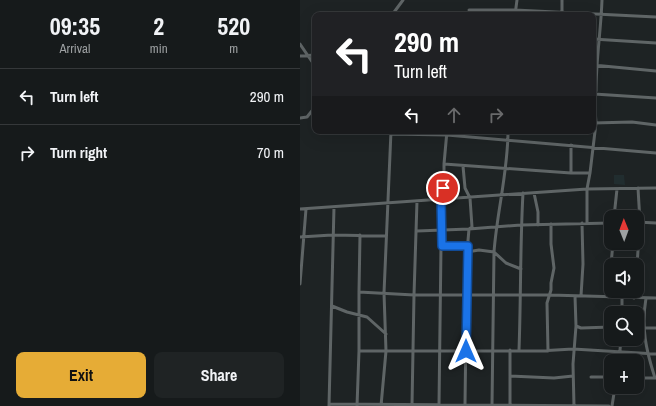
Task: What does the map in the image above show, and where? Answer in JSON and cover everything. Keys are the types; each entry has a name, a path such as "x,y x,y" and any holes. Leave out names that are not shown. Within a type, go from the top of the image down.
{"street":[{"path":"394,12 403,0"},
{"path":"515,10 517,0"},
{"path":"469,10 562,12 562,0"},
{"path":"596,59 602,14 602,0"},
{"path":"596,14 656,17"},
{"path":"599,39 656,43"},
{"path":"300,44 312,62"},
{"path":"300,56 312,55"},
{"path":"596,66 656,71"},
{"path":"596,94 656,98"},
{"path":"300,118 307,117 312,111"},
{"path":"596,123 632,122 656,125"},
{"path":"381,405 386,352 384,293 391,134"},
{"path":"439,405 442,246 441,199 447,134"},
{"path":"452,134 467,137 656,153"},
{"path":"492,406 494,252 496,227 506,168 508,134"},
{"path":"587,223 587,189 594,147 595,134"},
{"path":"571,145 571,173"},
{"path":"444,164 571,173 590,172"},
{"path":"462,166 465,188 470,198 472,226 469,229 467,252 465,406"},
{"path":"638,188 639,210"},
{"path":"300,209 587,189 656,188"},
{"path":"615,210 617,189"},
{"path":"519,350 523,193"},
{"path":"534,193 538,212 538,225"},
{"path":"410,405 417,201"},
{"path":"334,207 332,235 332,306 329,405 609,406"},
{"path":"300,284 302,237 306,209"},
{"path":"644,222 656,223"},
{"path":"581,296 583,264 582,223"},
{"path":"417,231 442,231 521,225 604,223"},
{"path":"548,351 547,303 550,295 554,268 551,224"},
{"path":"302,237 332,235 386,236"},
{"path":"357,405 360,235"},
{"path":"442,246 468,246"},
{"path":"467,252 480,250 494,252 506,263 521,269"},
{"path":"359,292 414,296 550,295 604,297"},
{"path":"574,406 573,350 576,326 575,296"},
{"path":"644,309 646,298 656,298"},
{"path":"332,306 358,316 367,317 386,334"},
{"path":"576,326 581,328 604,327"},
{"path":"644,328 656,328"},
{"path":"644,334 647,353 655,378 644,378"},
{"path":"620,346 620,352"},
{"path":"510,350 510,406"},
{"path":"359,351 573,350 656,354"},
{"path":"510,376 554,378 573,376"},
{"path":"591,377 604,377"},
{"path":"612,406 614,394"}],"shaded area":[{"path":"614,175 624,175 625,185 614,184"}],"route":[{"path":"443,188 441,199 442,246 468,246 466,351"}]}
